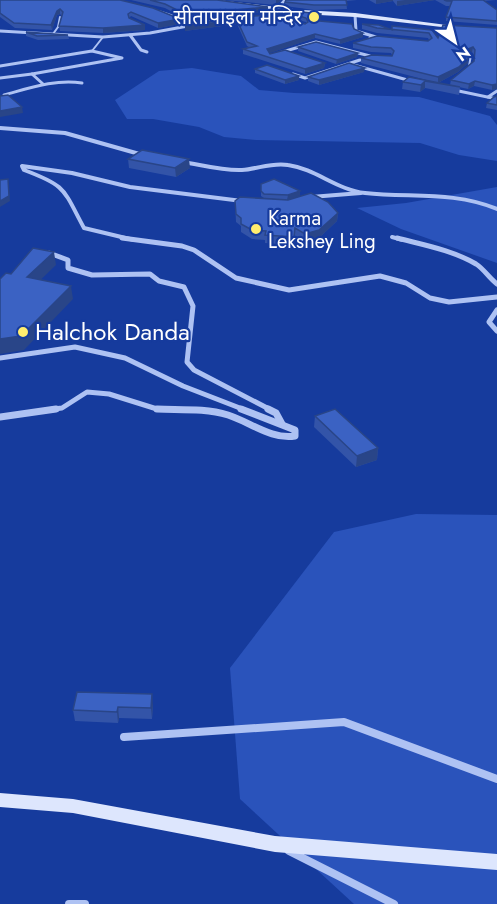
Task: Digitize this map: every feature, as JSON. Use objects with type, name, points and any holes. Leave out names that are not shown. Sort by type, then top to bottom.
[{"type":"main road","points":[[204,0],[302,12],[355,15],[467,27]]},
{"type":"main road","points":[[0,800],[73,806],[275,844],[497,862]]},
{"type":"street","points":[[278,8],[285,0]]},
{"type":"street","points":[[150,9],[181,19],[190,25]]},
{"type":"street","points":[[257,17],[302,12]]},
{"type":"street","points":[[355,15],[356,31],[384,38]]},
{"type":"street","points":[[268,16],[304,25]]},
{"type":"street","points":[[0,31],[103,37],[224,20]]},
{"type":"street","points":[[147,28],[158,31]]},
{"type":"street","points":[[130,35],[141,50],[147,52]]},
{"type":"street","points":[[365,40],[376,37]]},
{"type":"street","points":[[270,55],[316,42],[378,56]]},
{"type":"street","points":[[341,47],[348,45]]},
{"type":"street","points":[[0,66],[92,51],[122,58],[0,78]]},
{"type":"street","points":[[285,51],[295,54]]},
{"type":"street","points":[[286,72],[304,78],[371,56]]},
{"type":"street","points":[[326,64],[336,68]]},
{"type":"street","points":[[350,64],[414,81]]},
{"type":"street","points":[[32,74],[43,84]]},
{"type":"street","points":[[4,95],[43,84],[67,81],[82,83]]},
{"type":"street","points":[[451,89],[497,99]]},
{"type":"street","points":[[488,97],[497,91]]},
{"type":"street","points":[[0,128],[64,133],[145,155]]},
{"type":"street","points":[[178,162],[236,170],[289,164],[312,171],[340,188],[361,193],[457,195],[484,202],[497,209]]},
{"type":"street","points":[[244,201],[130,187],[72,173],[22,166],[24,171],[54,181],[64,190],[84,228],[120,238],[182,246],[194,250],[236,278],[289,290],[380,276],[406,283],[419,294],[449,302],[497,297]]},
{"type":"street","points":[[302,200],[326,195],[348,196],[361,193]]},
{"type":"street","points":[[392,237],[442,250],[479,266],[488,279],[497,284]]},
{"type":"street","points":[[45,252],[68,260],[68,268],[92,275],[150,274],[159,281],[184,287],[193,306],[187,362],[194,370],[276,413],[283,424]]},
{"type":"street","points":[[497,310],[489,322],[497,331]]},
{"type":"street","points":[[0,358],[75,347],[125,358],[183,386],[295,429],[295,436],[283,438],[227,416],[205,411],[157,409],[109,394],[87,392],[62,408],[0,417]]},
{"type":"street","points":[[124,737],[344,722],[497,779]]},
{"type":"street","points":[[275,844],[394,904]]},
{"type":"street","points":[[69,904],[85,904]]},
{"type":"lane","points":[[53,34],[58,27],[60,17]]},
{"type":"lane","points":[[92,51],[103,37]]},
{"type":"lane","points":[[464,72],[471,64],[471,55]]},
{"type":"shaded area","points":[[192,68],[241,76],[259,90],[419,97],[490,116],[497,125],[497,161],[459,155],[420,143],[256,140],[224,137],[199,127],[153,119],[127,119],[115,100],[159,71]]},
{"type":"shaded area","points":[[497,187],[497,263],[401,229],[357,208],[406,203]]},
{"type":"shaded area","points":[[416,514],[497,515],[497,904],[354,904],[240,799],[230,668],[334,532]]},
{"type":"building","points":[[0,0],[120,0],[153,8],[180,19],[158,23],[131,12],[128,14],[129,18],[145,25],[103,28],[59,26],[63,12],[60,9],[51,25],[14,23],[0,13]]},
{"type":"building","points":[[150,0],[217,0],[268,7],[191,17],[165,4]]},
{"type":"building","points":[[286,0],[346,0],[347,5],[314,5],[285,2]]},
{"type":"building","points":[[444,0],[483,0],[497,10],[497,21],[446,17],[452,1]]},
{"type":"building","points":[[290,13],[321,14],[320,21],[352,24],[354,29],[363,33],[340,40],[315,34],[267,49],[270,54],[285,50],[325,63],[305,69],[243,49],[257,46],[247,42],[237,20],[185,26],[235,17],[273,15],[305,24],[308,22],[306,18]]},
{"type":"building","points":[[362,24],[379,25],[390,29],[377,28]]},
{"type":"building","points":[[443,25],[497,28],[497,84],[475,81],[469,84],[451,80],[474,61],[473,47],[468,49],[468,58],[459,67],[438,77],[361,58],[372,55],[392,56],[394,51],[391,48],[353,43],[377,36],[428,41],[432,38],[429,33],[392,29],[392,26],[432,30],[438,38]]},
{"type":"building","points":[[26,32],[68,35],[37,36]]},
{"type":"building","points":[[316,42],[358,53],[337,60],[298,47]]},
{"type":"building","points":[[349,63],[365,68],[319,80],[308,77]]},
{"type":"building","points":[[267,65],[299,76],[285,80],[255,69]]},
{"type":"building","points":[[409,77],[460,87],[425,81],[421,85],[403,82]]},
{"type":"building","points":[[8,95],[22,107],[0,111],[0,96]]},
{"type":"building","points":[[497,96],[497,105],[487,103],[494,97]]},
{"type":"building","points":[[142,150],[189,159],[175,168],[128,159]]},
{"type":"building","points":[[8,179],[9,196],[0,201],[0,180]]},
{"type":"building","points":[[274,179],[300,191],[288,195],[264,194],[261,191],[261,184]]},
{"type":"building","points":[[311,193],[328,202],[338,213],[319,230],[305,234],[295,228],[294,237],[265,235],[266,231],[252,230],[241,224],[241,218],[236,214],[235,201],[240,197],[288,200]]},
{"type":"building","points":[[33,248],[54,252],[27,277],[71,286],[21,336],[0,339],[0,279],[6,273],[11,274]]},
{"type":"building","points":[[335,409],[378,448],[357,456],[315,416]]},
{"type":"building","points":[[77,692],[152,694],[151,708],[118,707],[117,712],[73,710]]},
{"type":"place","name":"सीतापाइला मन्दिर","points":[[314,17]]},
{"type":"place","name":"Karma Lekshey Ling","points":[[256,229]]},
{"type":"place","name":"Halchok Danda","points":[[23,332]]}]
